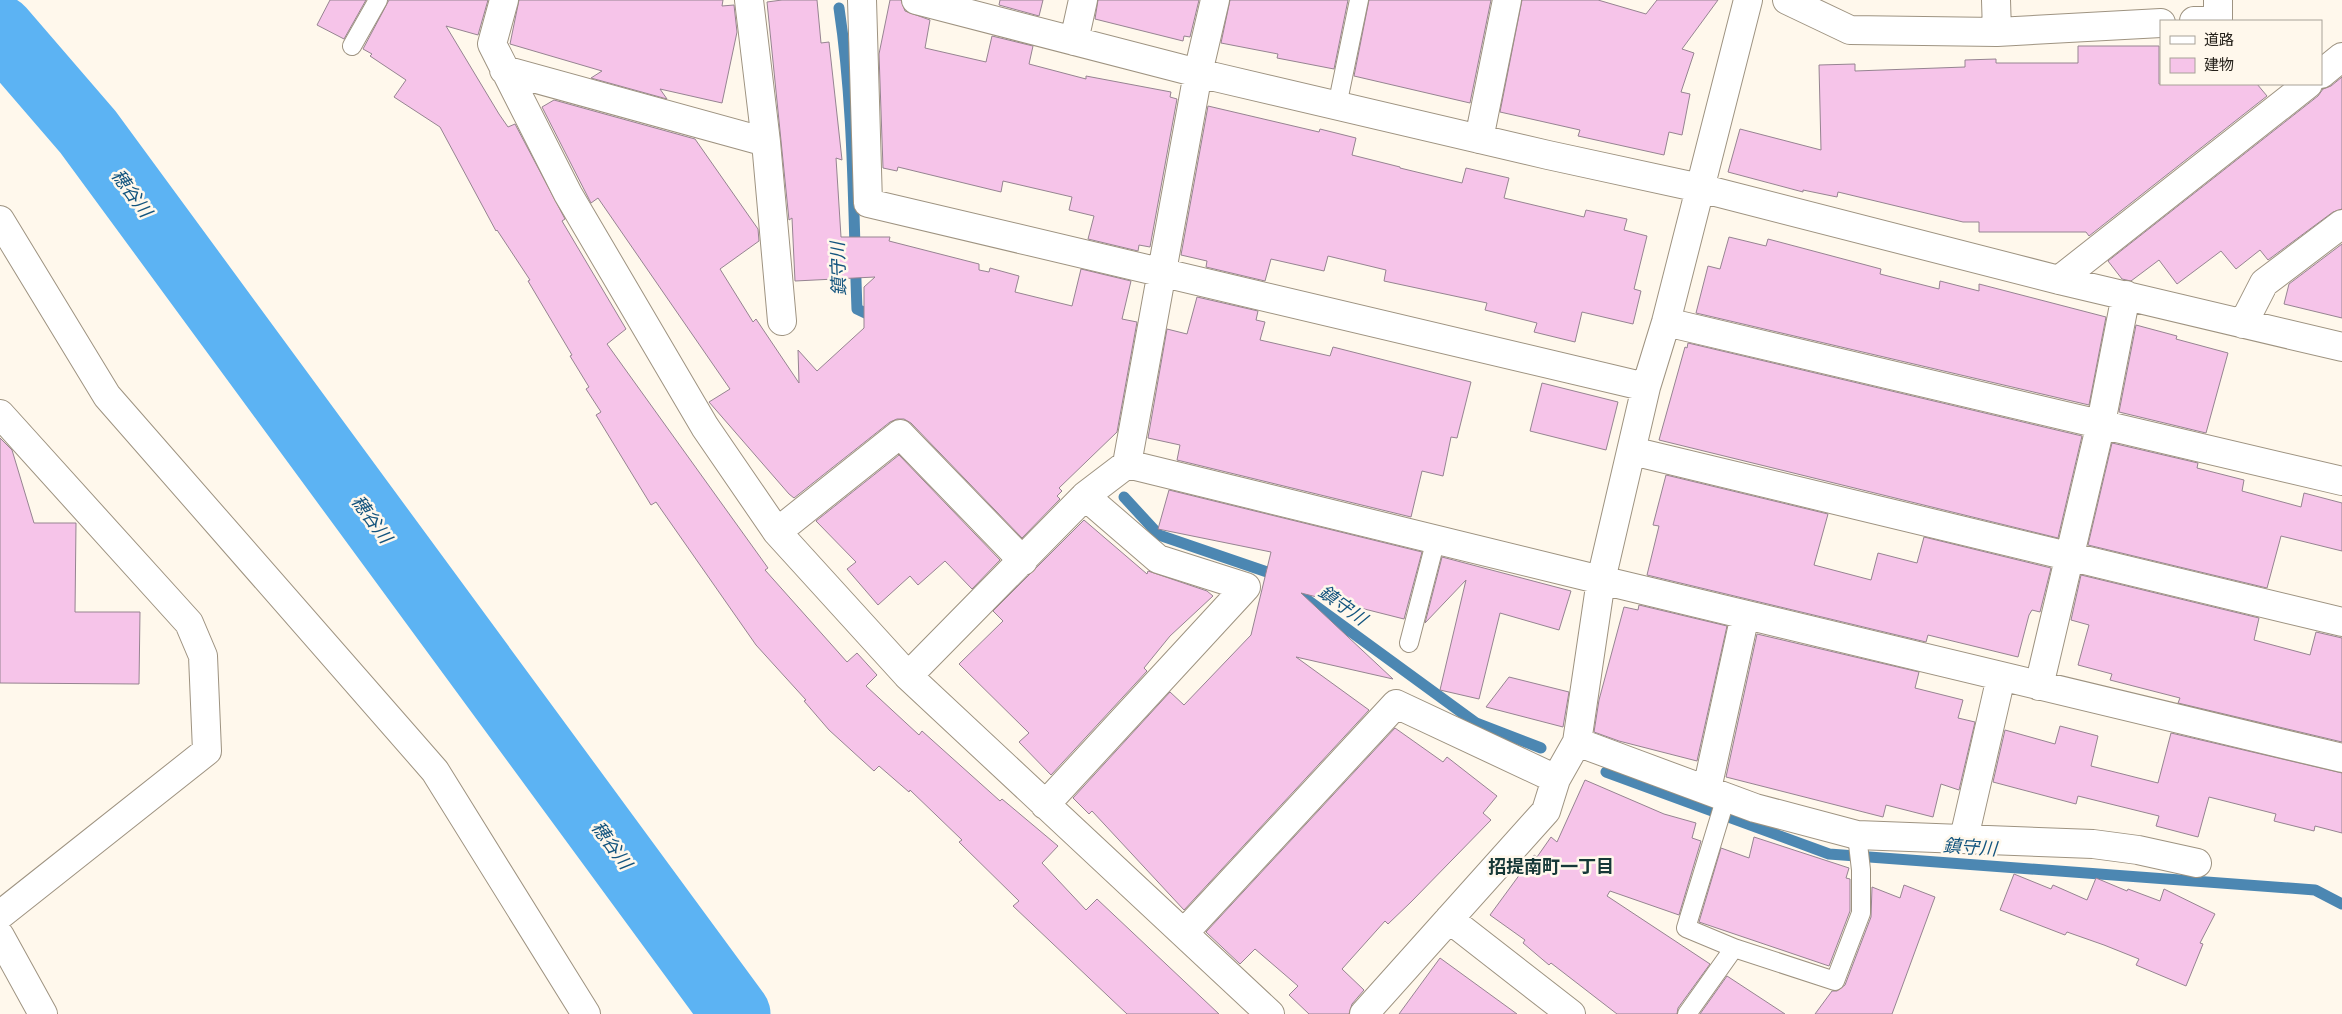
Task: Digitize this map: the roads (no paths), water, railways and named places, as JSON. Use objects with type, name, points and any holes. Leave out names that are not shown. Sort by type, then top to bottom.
[{"type":"street","points":[[504,0],[492,44],[504,70],[568,194],[704,427],[777,532],[908,676],[1270,1014]]},
{"type":"street","points":[[748,0],[766,142],[782,321]]},
{"type":"street","points":[[862,0],[868,203],[1646,387]]},
{"type":"street","points":[[916,0],[1198,73],[1479,139],[1700,188],[2059,280],[2342,347]]},
{"type":"street","points":[[1074,41],[1083,0]]},
{"type":"street","points":[[908,676],[1085,496],[1126,464],[1198,73],[1215,0]]},
{"type":"street","points":[[1479,139],[1508,0]]},
{"type":"street","points":[[1364,1014],[1546,811],[1556,779],[1577,742],[1601,580],[1646,387],[1666,322],[1748,0]]},
{"type":"street","points":[[1787,0],[1850,30],[1997,32],[2160,23]]},
{"type":"street","points":[[1996,0],[1997,32]]},
{"type":"street","points":[[2218,0],[2218,20]]},
{"type":"street","points":[[2322,73],[2342,57]]},
{"type":"street","points":[[504,70],[766,142]]},
{"type":"street","points":[[2059,280],[2307,85]]},
{"type":"street","points":[[0,220],[107,396],[435,771],[586,1014]]},
{"type":"street","points":[[2243,324],[2264,283],[2342,224]]},
{"type":"street","points":[[2039,686],[2101,423],[2126,295]]},
{"type":"street","points":[[1666,322],[2342,481]]},
{"type":"street","points":[[0,414],[190,623],[204,656],[207,751],[0,915]]},
{"type":"street","points":[[777,532],[900,434],[1023,561]]},
{"type":"street","points":[[1632,451],[2069,558],[2342,622]]},
{"type":"street","points":[[1126,464],[2342,758]]},
{"type":"street","points":[[1046,805],[1246,587],[1158,559],[1085,496]]},
{"type":"street","points":[[1718,804],[1745,615]]},
{"type":"street","points":[[1964,838],[2001,677]]},
{"type":"street","points":[[1184,933],[1396,704],[1556,779]]},
{"type":"street","points":[[1577,742],[1718,804],[1755,808],[1858,841],[1964,838],[2093,844],[2138,850],[2197,863]]},
{"type":"street","points":[[1449,919],[1571,1014]]},
{"type":"street","points":[[0,936],[43,1014]]},
{"type":"lane","points":[[352,46],[378,0]]},
{"type":"lane","points":[[1337,106],[1359,0]]},
{"type":"lane","points":[[1409,643],[1436,539]]},
{"type":"lane","points":[[1718,804],[1686,928],[1734,948],[1835,981],[1861,913],[1861,870],[1858,841]]},
{"type":"lane","points":[[1687,1014],[1734,948]]},
{"type":"waterway","name":"鎮守川","points":[[839,8],[848,83],[857,309],[878,319]]},
{"type":"waterway","name":"穂谷川","points":[[0,30],[88,132],[736,1014]]},
{"type":"waterway","name":"鎮守川","points":[[1124,497],[1159,535],[1270,573],[1279,579]]},
{"type":"waterway","name":"鎮守川","points":[[1302,596],[1476,723],[1541,748]]},
{"type":"waterway","name":"鎮守川","points":[[1606,772],[1829,854],[2315,890],[2342,904]]},
{"type":"district","name":"招提南町一丁目","points":[[1551,866]]}]
